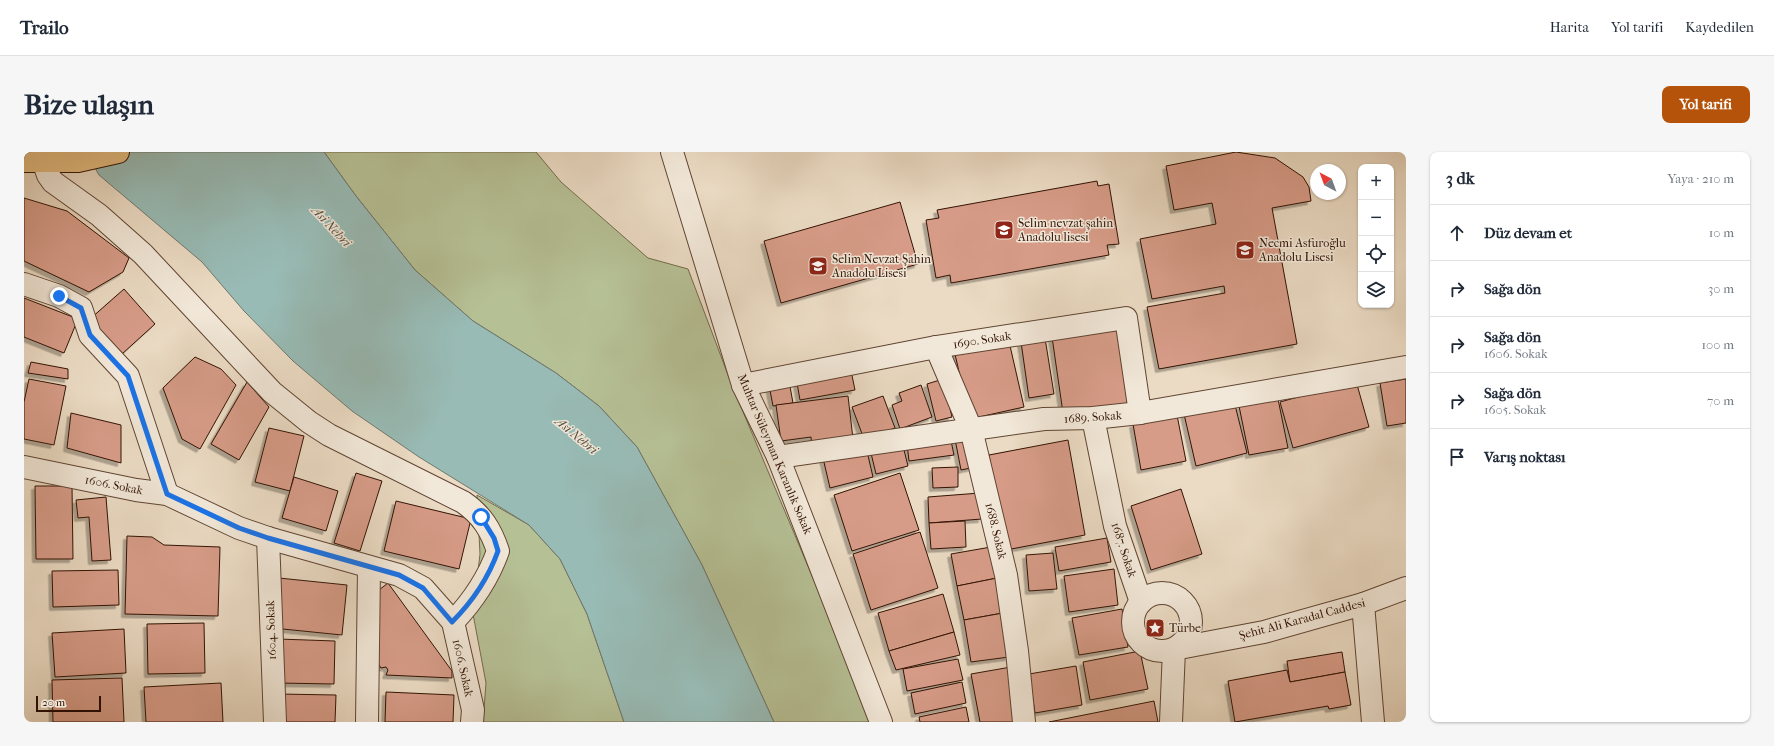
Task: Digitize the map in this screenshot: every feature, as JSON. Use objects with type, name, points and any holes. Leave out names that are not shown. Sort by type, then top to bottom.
[{"type":"main road","points":[[33,161],[78,161],[118,152]]},
{"type":"street","name":"Muhtar Süleyman Karanlık Sokak","points":[[660,152],[687,205]]},
{"type":"street","name":"Muhtar Süleyman Karanlık Sokak","points":[[672,152],[687,205],[744,385],[778,457],[881,722]]},
{"type":"street","name":"Muhtar Süleyman Karanlık Sokak","points":[[682,152],[687,205]]},
{"type":"street","points":[[33,161],[48,175],[53,182],[99,215],[143,254],[272,392],[290,407],[329,435],[463,502],[481,517],[494,538],[498,551],[481,588],[468,606],[452,622]]},
{"type":"street","points":[[24,284],[59,296],[81,308],[90,335],[128,376],[167,494]]},
{"type":"street","name":"1690. Sokak","points":[[744,385],[936,347],[1126,318],[1140,413]]},
{"type":"street","name":"1688. Sokak","points":[[936,347],[971,429],[1006,575],[1017,651],[1024,722]]},
{"type":"street","name":"1689. Sokak","points":[[778,457],[1044,419],[1093,418],[1140,413],[1406,367]]},
{"type":"street","name":"1687. Sokak","points":[[1093,418],[1115,526],[1141,602]]},
{"type":"street","name":"1606. Sokak","points":[[24,467],[136,490],[167,494],[239,528],[369,568],[399,575],[423,588],[452,622],[473,710],[472,722]]},
{"type":"street","name":"1604. Sokak","points":[[268,538],[275,722]]},
{"type":"street","points":[[367,722],[369,568]]},
{"type":"street","name":"Şehit Ali Karadal Caddesi","points":[[1174,649],[1264,632],[1363,604],[1406,588]]},
{"type":"street","points":[[1169,594],[1186,605],[1190,615],[1191,625],[1188,634],[1182,643],[1174,649],[1156,651],[1148,648],[1138,639],[1133,626],[1133,618],[1136,609],[1141,602],[1149,596],[1169,594]]},
{"type":"street","points":[[1363,604],[1373,722]]},
{"type":"street","points":[[1171,722],[1174,649]]},
{"type":"green space","points":[[324,152],[536,152],[561,182],[648,258],[688,269],[733,388],[855,678],[870,722],[774,722],[702,565],[637,447],[599,406],[556,373],[473,321],[415,270],[356,196]]},
{"type":"green space","points":[[477,495],[529,525],[560,559],[587,614],[624,722],[483,722],[486,683],[473,614],[480,554]]},
{"type":"water","name":"Asi Nehri","points":[[86,152],[324,152],[356,196],[415,270],[473,321],[556,373],[599,406],[637,447],[702,565],[774,722],[624,722],[587,614],[560,559],[529,525],[419,457],[352,411],[293,361],[244,311],[202,262],[99,175]]},
{"type":"building","points":[[1236,152],[1275,158],[1303,177],[1309,187],[1311,201],[1272,208],[1297,344],[1159,369],[1147,307],[1225,293],[1224,286],[1152,299],[1140,239],[1216,224],[1212,203],[1174,210],[1166,166]]},
{"type":"building","points":[[1097,181],[1098,186],[1109,184],[1119,244],[1107,245],[1109,255],[951,283],[950,275],[936,278],[926,220],[939,218],[937,210]]},
{"type":"building","points":[[24,198],[67,211],[129,258],[123,272],[89,292],[24,261]]},
{"type":"building","name":"Selim Nevzat Şahin Anadolu Lisesi","points":[[900,202],[918,264],[781,303],[764,241]]},
{"type":"building","points":[[124,289],[155,324],[122,354],[90,319]]},
{"type":"building","points":[[24,298],[78,319],[64,353],[24,337]]},
{"type":"building","points":[[1118,328],[1128,403],[1063,413],[1052,337]]},
{"type":"building","points":[[1008,337],[1024,407],[970,419],[954,350]]},
{"type":"building","points":[[1045,338],[1054,394],[1029,398],[1021,342]]},
{"type":"building","points":[[195,357],[221,369],[236,385],[200,449],[182,439],[163,388]]},
{"type":"building","points":[[31,362],[68,369],[68,379],[28,373]]},
{"type":"building","points":[[850,366],[855,390],[800,400],[796,377]]},
{"type":"building","points":[[29,379],[66,386],[54,445],[24,439],[24,402]]},
{"type":"building","points":[[943,379],[952,417],[936,421],[927,384]]},
{"type":"building","points":[[1406,379],[1406,423],[1387,426],[1380,383]]},
{"type":"building","points":[[789,381],[793,403],[773,406],[769,385]]},
{"type":"building","points":[[1356,381],[1369,427],[1293,448],[1280,402]]},
{"type":"building","points":[[247,382],[269,407],[239,460],[211,444]]},
{"type":"building","points":[[921,385],[932,417],[900,429],[892,405],[902,401],[899,393]]},
{"type":"building","points":[[848,396],[853,439],[812,449],[811,437],[781,441],[776,405]]},
{"type":"building","points":[[883,396],[895,428],[864,439],[852,407]]},
{"type":"building","points":[[1278,399],[1288,448],[1249,455],[1239,406]]},
{"type":"building","points":[[1234,401],[1247,453],[1196,466],[1184,414]]},
{"type":"building","points":[[71,413],[121,425],[121,463],[67,448]]},
{"type":"building","points":[[1177,415],[1186,461],[1141,470],[1133,424]]},
{"type":"building","points":[[269,428],[304,436],[290,491],[255,482]]},
{"type":"building","points":[[950,436],[954,455],[909,461],[907,444]]},
{"type":"building","points":[[968,436],[975,467],[961,470],[955,439]]},
{"type":"building","points":[[1068,440],[1085,535],[1006,550],[989,455]]},
{"type":"building","points":[[902,442],[908,466],[876,474],[870,449]]},
{"type":"building","points":[[866,447],[873,477],[830,488],[823,458]]},
{"type":"building","points":[[958,467],[958,487],[933,488],[932,468]]},
{"type":"building","points":[[356,473],[382,481],[360,551],[334,543]]},
{"type":"building","points":[[900,473],[919,530],[852,551],[834,495]]},
{"type":"building","points":[[294,477],[338,491],[326,531],[282,518]]},
{"type":"building","points":[[35,486],[72,486],[73,559],[36,559]]},
{"type":"building","points":[[1181,489],[1202,554],[1151,570],[1131,506]]},
{"type":"building","points":[[980,493],[982,519],[929,523],[928,497]]},
{"type":"building","points":[[106,497],[111,560],[92,561],[89,517],[78,518],[76,500]]},
{"type":"building","points":[[396,501],[471,519],[459,569],[384,551]]},
{"type":"building","points":[[965,521],[966,547],[931,549],[929,523]]},
{"type":"building","points":[[920,532],[938,588],[871,610],[853,554]]},
{"type":"building","points":[[127,536],[152,537],[164,545],[220,547],[218,616],[125,614]]},
{"type":"building","points":[[1107,538],[1111,562],[1059,571],[1055,547]]},
{"type":"building","points":[[991,547],[997,578],[957,586],[951,554]]},
{"type":"building","points":[[1053,553],[1057,589],[1029,591],[1026,555]]},
{"type":"building","points":[[1114,569],[1118,605],[1069,612],[1064,576]]},
{"type":"building","points":[[118,570],[119,605],[53,607],[52,571]]},
{"type":"building","points":[[279,578],[347,585],[342,635],[273,628]]},
{"type":"building","points":[[997,578],[1003,613],[964,620],[957,586]]},
{"type":"building","points":[[388,583],[452,671],[452,678],[386,675],[388,670],[386,667],[381,668],[377,662],[379,590]]},
{"type":"building","points":[[943,594],[954,632],[889,651],[878,613]]},
{"type":"building","points":[[1122,609],[1128,647],[1079,655],[1072,618]]},
{"type":"building","points":[[1003,613],[1009,657],[971,662],[964,620]]},
{"type":"building","points":[[204,623],[205,673],[148,674],[147,624]]},
{"type":"building","points":[[124,629],[126,673],[55,677],[52,633]]},
{"type":"building","points":[[954,632],[960,655],[896,670],[889,651]]},
{"type":"building","points":[[278,639],[335,641],[334,684],[277,683]]},
{"type":"building","points":[[1140,651],[1148,689],[1090,700],[1083,662]]},
{"type":"building","points":[[1342,652],[1345,672],[1290,682],[1287,661]]},
{"type":"building","points":[[958,659],[963,680],[907,691],[903,669]]},
{"type":"building","points":[[1076,666],[1082,705],[1035,713],[1029,674]]},
{"type":"building","points":[[1011,667],[1021,722],[980,722],[971,674]]},
{"type":"building","points":[[1287,670],[1290,682],[1345,672],[1351,705],[1329,709],[1328,706],[1235,722],[1228,681]]},
{"type":"building","points":[[122,678],[124,722],[53,722],[52,680]]},
{"type":"building","points":[[962,682],[966,703],[915,714],[911,693]]},
{"type":"building","points":[[221,683],[223,722],[146,722],[144,687]]},
{"type":"building","points":[[386,692],[454,695],[453,722],[385,722]]},
{"type":"building","points":[[278,694],[336,695],[335,722],[277,722]]},
{"type":"building","points":[[1154,701],[1158,722],[1049,722]]},
{"type":"building","points":[[966,707],[969,722],[920,722],[919,717]]},
{"type":"place","name":"Selim nevzat şahin Anadolu lisesi","points":[[1004,230]]},
{"type":"place","name":"Necmi Asfuroğlu Anadolu Lisesi","points":[[1245,250]]},
{"type":"place","name":"Selim Nevzat Şahin Anadolu Lisesi","points":[[818,266]]},
{"type":"place","name":"Türbe","points":[[1155,628]]},
{"type":"route","points":[[59,296],[81,308],[90,335],[128,376],[167,494],[239,528],[268,538],[345,559],[369,568],[399,575],[423,588],[452,622],[468,606],[481,588],[498,551],[488,526],[481,517]]}]
